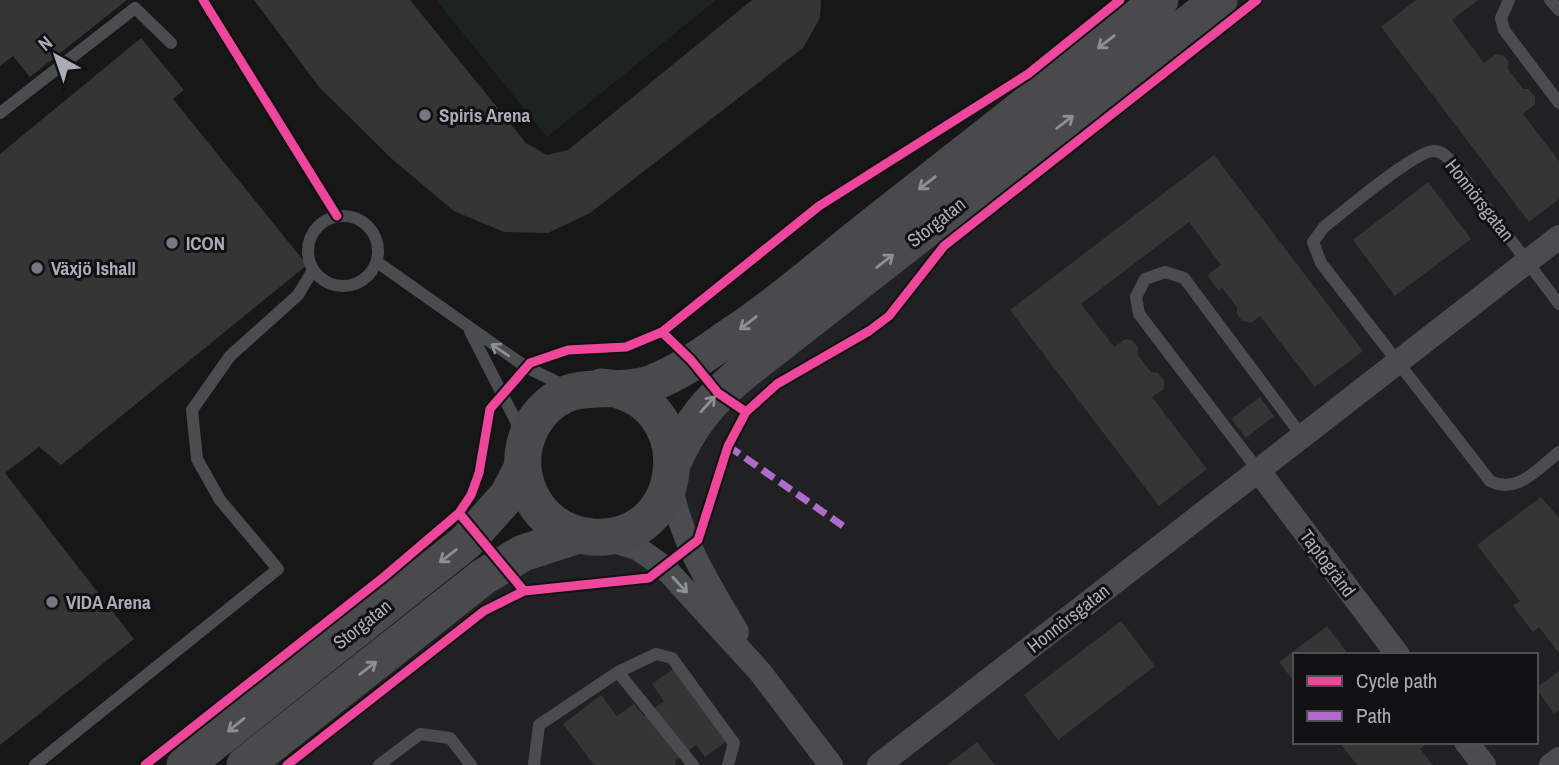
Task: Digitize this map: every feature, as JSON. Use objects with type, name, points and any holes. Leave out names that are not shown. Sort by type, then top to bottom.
[{"type":"main road","name":"Storgatan","points":[[186,765],[466,542],[502,503],[524,454],[534,422],[546,407],[590,388],[650,384],[733,335],[1160,0]]},
{"type":"main road","name":"Storgatan","points":[[245,765],[483,577],[523,553],[590,537],[621,534],[645,522],[659,506],[692,423],[709,401],[1219,0]]},
{"type":"main road","points":[[590,388],[629,394],[652,411],[667,432],[672,473]]},
{"type":"main road","points":[[524,454],[527,490],[539,510],[553,523],[590,537]]},
{"type":"street","name":"Honnörsgatan","points":[[879,765],[1559,237]]},
{"type":"street","name":"Taptogränd","points":[[1258,470],[1396,653]]},
{"type":"street","points":[[672,473],[678,522],[689,548],[760,673]]},
{"type":"street","points":[[590,537],[636,548],[664,567],[760,673],[831,765]]},
{"type":"street","points":[[1468,744],[1484,765]]},
{"type":"street","points":[[1551,765],[1559,759]]},
{"type":"lane","points":[[1509,0],[1501,18],[1504,30],[1559,103]]},
{"type":"lane","points":[[1550,0],[1559,10]]},
{"type":"lane","points":[[0,113],[135,8],[171,43]]},
{"type":"lane","name":"Honnörsgatan","points":[[1559,304],[1452,162],[1443,154],[1434,151],[1415,158],[1324,227],[1313,242],[1315,252],[1397,363],[1490,481],[1501,486],[1522,482],[1559,452]]},
{"type":"lane","points":[[337,216],[360,220],[370,228],[378,250],[377,262],[363,281],[342,287],[330,285],[313,270],[307,248],[311,234],[326,220],[337,216]]},
{"type":"lane","points":[[377,262],[526,367],[555,383],[590,388]]},
{"type":"lane","points":[[35,765],[278,569],[220,500],[197,459],[192,410],[230,356],[298,295],[313,270]]},
{"type":"lane","points":[[1258,470],[1139,314],[1136,298],[1145,279],[1165,272],[1184,278],[1302,436]]},
{"type":"lane","points":[[468,327],[524,454]]},
{"type":"lane","points":[[534,765],[539,725],[618,672],[656,654],[672,658],[734,743],[728,765]]},
{"type":"lane","points":[[618,672],[693,765]]},
{"type":"lane","points":[[379,765],[420,734],[450,738],[471,765]]},
{"type":"shaded area","points":[[436,0],[716,0],[547,137]]},
{"type":"shaded area","points":[[1219,0],[1559,0],[1559,765],[244,765],[523,553],[637,548],[757,669],[678,522],[681,443]]},
{"type":"building","points":[[0,0],[127,0],[30,77],[13,56],[0,66]]},
{"type":"building","name":"Spiris Arena","points":[[254,0],[410,0],[526,143],[547,155],[568,150],[752,0],[821,0],[820,18],[803,48],[590,213],[548,233],[504,232],[454,211],[392,159],[319,87]]},
{"type":"building","points":[[1416,0],[1478,0],[1452,20],[1484,63],[1496,54],[1503,55],[1509,62],[1508,69],[1523,89],[1529,89],[1535,97],[1535,104],[1523,114],[1559,161],[1559,199],[1529,222],[1381,27]]},
{"type":"building","name":"ICON","points":[[141,38],[184,90],[173,99],[307,265],[61,465],[39,447],[5,473],[134,639],[0,745],[0,154]]},
{"type":"building","points":[[1214,155],[1363,351],[1315,387],[1260,316],[1251,323],[1242,321],[1237,314],[1237,307],[1222,288],[1219,291],[1207,275],[1221,265],[1189,222],[1081,304],[1114,347],[1125,339],[1132,340],[1138,347],[1137,354],[1151,372],[1158,373],[1164,381],[1164,389],[1152,397],[1207,469],[1159,506],[1010,310]]},
{"type":"building","points":[[1428,182],[1471,239],[1395,296],[1353,240]]},
{"type":"building","points":[[1260,397],[1274,416],[1246,438],[1231,419]]},
{"type":"building","points":[[1541,497],[1559,518],[1559,653],[1539,627],[1533,632],[1513,606],[1520,601],[1477,545]]},
{"type":"building","points":[[1121,621],[1155,666],[1058,740],[1024,695]]},
{"type":"building","points":[[1327,626],[1347,653],[1293,653],[1293,680],[1279,662]]},
{"type":"building","points":[[679,665],[732,737],[705,757],[696,745],[676,760],[675,765],[594,765],[563,724],[601,695],[617,716],[634,704],[644,716],[664,701],[652,684]]},
{"type":"building","points":[[1559,671],[1559,710],[1554,714],[1538,691],[1538,687]]},
{"type":"building","points":[[977,742],[995,765],[947,765]]},
{"type":"building","points":[[1341,744],[1426,744],[1420,749],[1433,765],[1357,765]]},
{"type":"marked path","points":[[728,446],[843,526]]},
{"type":"cycle path","points":[[203,0],[337,216]]},
{"type":"cycle path","points":[[145,765],[385,576],[459,513],[471,495],[479,473],[490,409],[530,363],[568,350],[626,347],[662,332],[819,206],[1028,74],[1120,0]]},
{"type":"cycle path","points":[[287,765],[484,611],[524,591],[649,578],[698,540],[728,446],[746,412],[777,384],[869,331],[889,316],[944,246],[1257,0]]},
{"type":"cycle path","points":[[662,332],[691,360],[718,393],[746,412]]},
{"type":"cycle path","points":[[459,513],[524,591]]},
{"type":"place","name":"Spiris Arena","points":[[425,115]]},
{"type":"place","name":"ICON","points":[[172,243]]},
{"type":"place","name":"Växjö Ishall","points":[[37,268]]},
{"type":"place","name":"VIDA Arena","points":[[52,602]]}]
